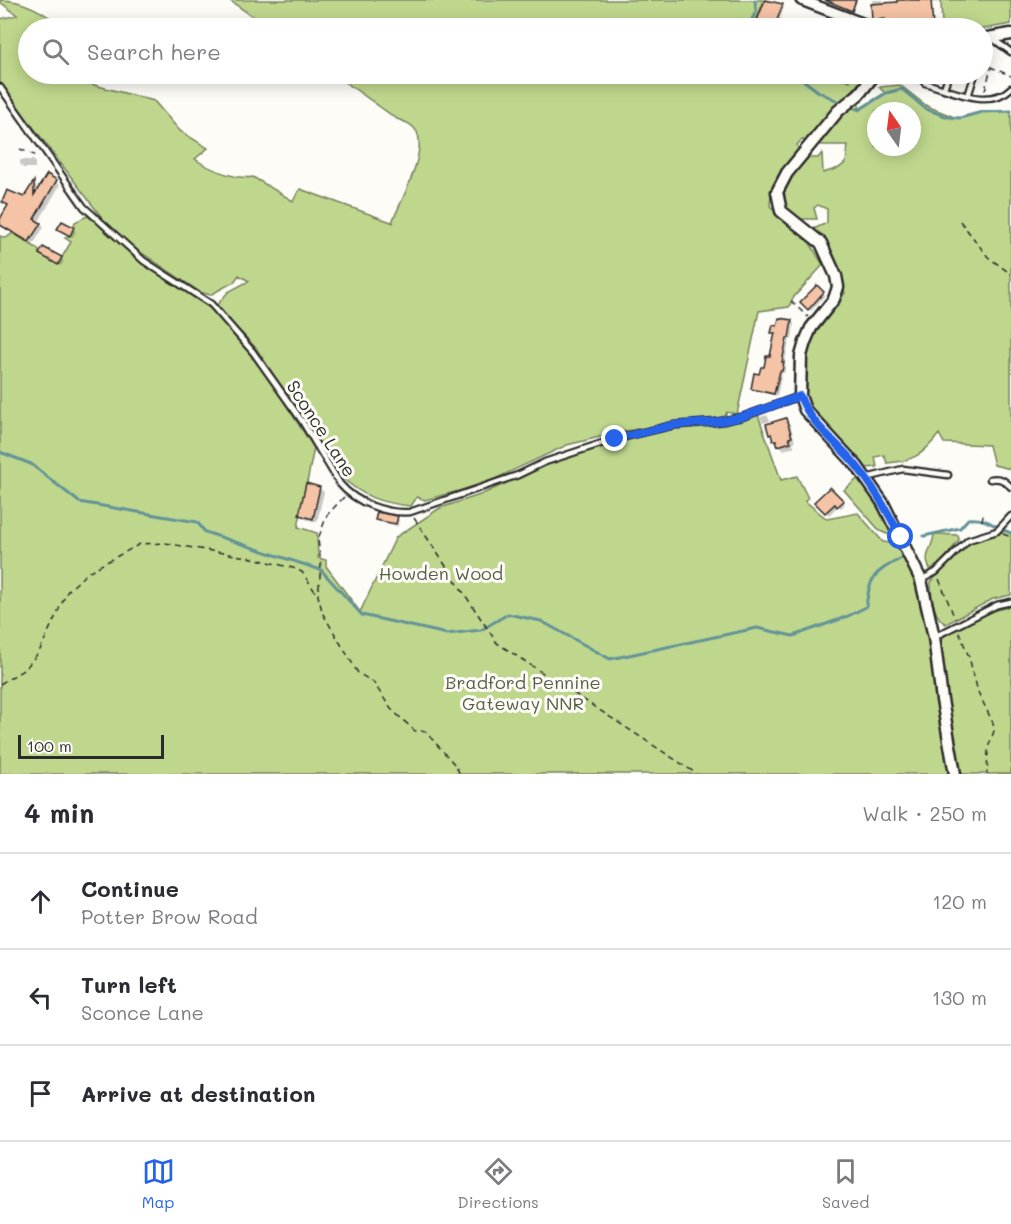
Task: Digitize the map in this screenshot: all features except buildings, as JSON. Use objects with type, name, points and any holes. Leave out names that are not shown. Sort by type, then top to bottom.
[{"type":"street","points":[[801,0],[849,18]]},
{"type":"street","points":[[993,37],[1011,34]]},
{"type":"street","points":[[867,84],[859,94],[838,111],[787,173],[777,192],[781,211],[821,243],[837,276],[838,287],[834,299],[814,324],[801,356],[800,396],[805,410],[857,466],[883,503],[921,580],[934,637],[955,774]]},
{"type":"lane","points":[[993,42],[1011,52]]},
{"type":"lane","points":[[929,84],[968,96],[983,98],[1005,95],[1011,88]]},
{"type":"lane","points":[[944,88],[945,84]]},
{"type":"lane","points":[[968,96],[972,84]]},
{"type":"lane","name":"Sconce Lane","points":[[0,87],[84,207],[144,261],[211,304],[253,352],[302,421],[340,484],[348,494],[368,504],[399,513],[410,512],[518,475],[545,462],[615,439],[674,425],[716,422],[742,417],[800,396]]},
{"type":"lane","points":[[866,478],[903,469],[948,475]]},
{"type":"lane","points":[[990,479],[997,477],[1003,479],[1011,487]]},
{"type":"lane","points":[[921,580],[936,572],[968,540],[997,531],[1011,516]]},
{"type":"lane","points":[[934,637],[998,605],[1011,602]]},
{"type":"path","points":[[993,69],[1011,76]]},
{"type":"path","points":[[983,98],[987,84]]},
{"type":"path","points":[[960,221],[988,257],[1011,274]]},
{"type":"path","points":[[791,301],[814,324]]},
{"type":"path","points":[[348,494],[327,514],[318,539],[321,565],[318,596],[322,614],[358,673],[373,682],[391,709],[415,731],[425,731],[455,765],[460,774]]},
{"type":"path","points":[[410,512],[497,643],[697,774]]},
{"type":"path","points":[[982,521],[983,515]]},
{"type":"path","points":[[0,684],[25,669],[39,652],[67,592],[88,572],[140,544],[165,543],[252,558],[293,568],[302,572],[318,596]]},
{"type":"path","points":[[936,572],[969,657],[978,692],[993,723],[994,731],[988,748],[987,774]]},
{"type":"green space","points":[[0,0],[18,2],[51,18],[18,18],[18,84],[90,84],[154,101],[180,131],[208,148],[195,159],[208,166],[231,175],[253,177],[293,201],[300,189],[394,223],[392,222],[416,164],[419,152],[417,132],[411,125],[397,119],[348,84],[858,84],[806,143],[802,139],[797,145],[799,152],[782,171],[772,189],[770,206],[810,243],[823,265],[793,298],[789,307],[759,311],[737,414],[727,412],[724,418],[685,421],[620,432],[567,445],[484,484],[425,500],[417,497],[411,506],[372,498],[339,475],[256,348],[220,311],[217,305],[228,292],[249,281],[239,275],[234,282],[210,295],[200,292],[130,245],[103,219],[0,83],[0,19],[17,15]]},
{"type":"green space","points":[[229,0],[764,0],[757,18],[255,18]]},
{"type":"green space","points":[[941,0],[1011,0],[1011,24],[993,27],[993,18],[942,18]]},
{"type":"green space","points":[[900,85],[927,106],[960,118],[982,112],[1011,111],[1011,469],[994,465],[989,445],[944,443],[939,434],[917,456],[904,461],[887,463],[884,455],[875,457],[877,467],[866,468],[806,402],[804,369],[811,343],[845,293],[824,242],[811,230],[827,223],[827,209],[818,205],[814,208],[817,219],[798,219],[786,208],[784,189],[796,167],[809,158],[818,158],[822,153],[823,173],[839,168],[846,162],[848,145],[819,145],[843,110],[859,97],[859,109],[867,104],[867,156],[921,156],[921,102],[870,102],[885,93],[879,87]]},
{"type":"green space","points":[[87,216],[96,221],[149,268],[211,309],[250,352],[252,358],[259,363],[314,448],[298,527],[317,533],[318,558],[326,560],[326,566],[360,612],[396,537],[440,508],[480,495],[551,463],[593,449],[667,430],[725,425],[758,415],[781,480],[797,476],[808,498],[805,501],[827,519],[858,513],[883,542],[898,544],[901,554],[904,554],[917,584],[926,623],[941,731],[950,774],[0,774],[0,236],[6,238],[13,233],[38,249],[39,254],[58,264],[71,242],[65,238],[70,235],[75,222]]},
{"type":"green space","points":[[860,477],[892,536],[880,531],[844,490]]},
{"type":"green space","points":[[1006,531],[1011,533],[1011,595],[993,599],[946,624],[936,611],[932,599],[931,582],[963,547],[976,540]]},
{"type":"green space","points":[[934,534],[958,535],[959,540],[942,561],[930,569],[927,556]]},
{"type":"green space","points":[[1011,606],[1011,774],[958,774],[940,644],[946,632],[989,609],[990,612]]},
{"type":"waterway","points":[[753,18],[756,12],[755,0]]},
{"type":"waterway","points":[[808,84],[844,104]]},
{"type":"waterway","points":[[850,106],[859,110],[886,93],[902,89],[926,109],[948,117],[960,118],[982,112],[1011,111]]},
{"type":"waterway","points":[[0,452],[31,464],[79,502],[197,522],[205,532],[321,570],[362,615],[447,634],[481,630],[508,614],[541,621],[610,659],[757,628],[793,636],[846,617],[866,607],[869,588],[875,576],[902,558]]},
{"type":"waterway","points":[[924,536],[960,528],[968,519],[986,521],[1011,533]]},
{"type":"route","points":[[615,439],[674,425],[716,422],[742,417],[800,396],[805,410],[857,466],[883,503],[901,537]]},
{"type":"park label","name":"Howden Wood","points":[[441,574]]},
{"type":"park label","name":"Bradford Pennine Gateway NNR","points":[[523,693]]}]
